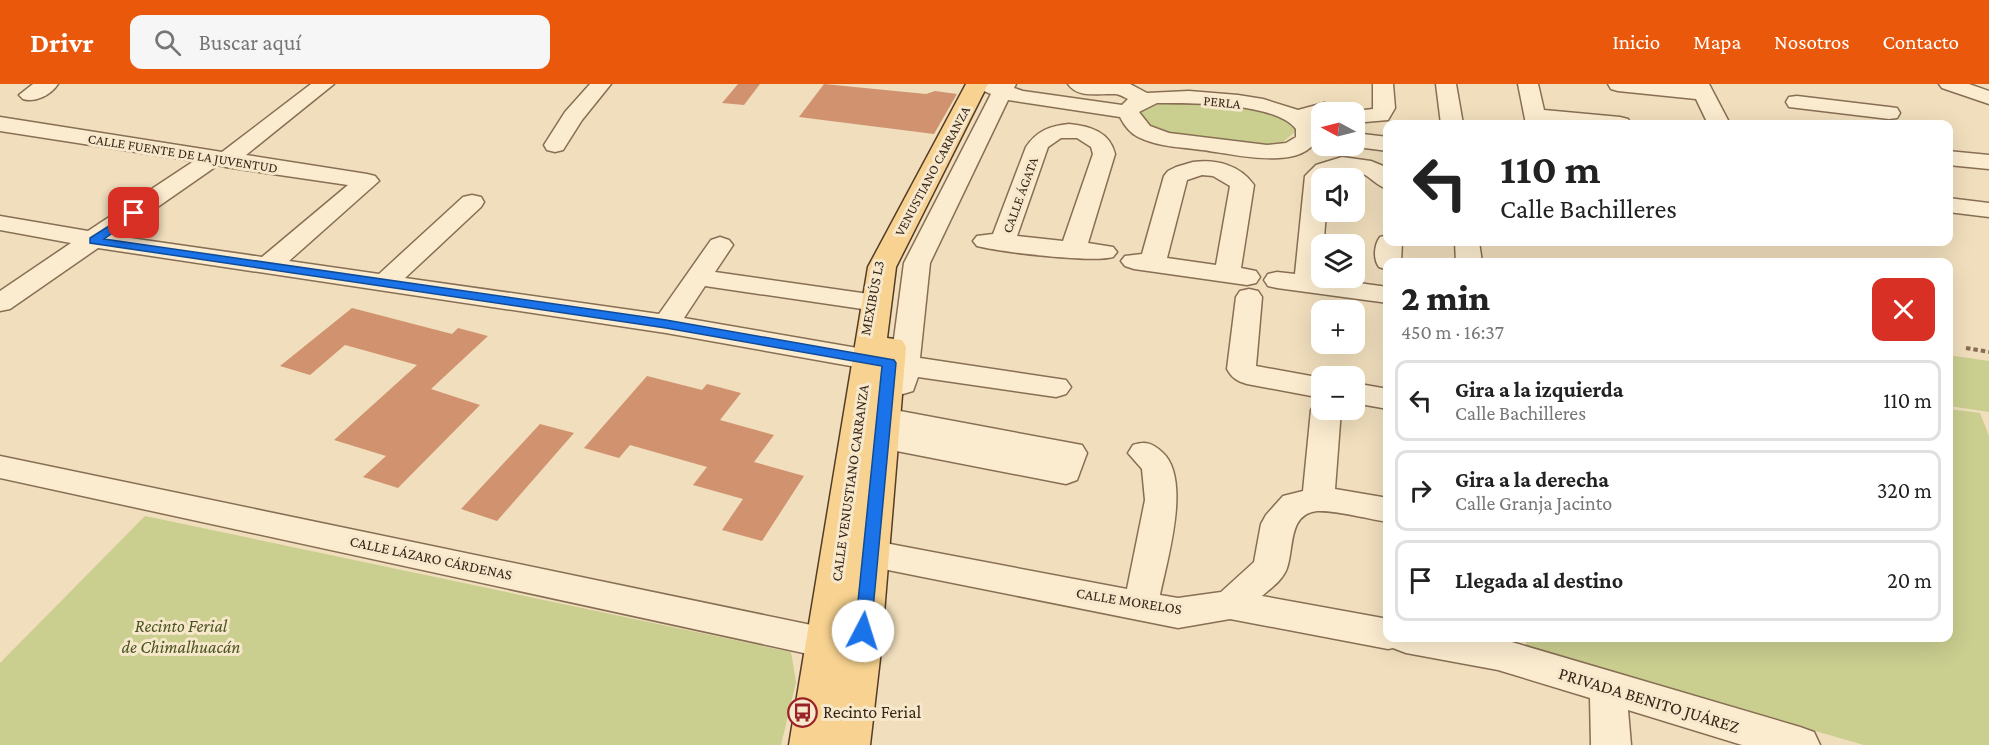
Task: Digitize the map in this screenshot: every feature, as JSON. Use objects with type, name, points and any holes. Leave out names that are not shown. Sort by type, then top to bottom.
[{"type":"main road","name":"VENUSTIANO CARRANZA","points":[[896,251],[992,91]]},
{"type":"main road","name":"CALLE VENUSTIANO CARRANZA","points":[[811,745],[836,645],[866,552],[891,429],[873,302],[896,251]]},
{"type":"main road","name":"CALLE VENUSTIANO CARRANZA","points":[[866,552],[881,361],[902,267],[896,251]]},
{"type":"main road","name":"CALLE VENUSTIANO CARRANZA","points":[[836,645],[848,745]]},
{"type":"street","points":[[30,94],[48,84]]},
{"type":"street","points":[[0,303],[219,160],[324,84]]},
{"type":"street","points":[[555,145],[573,117],[601,84]]},
{"type":"street","points":[[1078,84],[1095,89],[1121,86],[1146,100]]},
{"type":"street","points":[[1365,116],[1380,115],[1384,108],[1383,84]]},
{"type":"street","points":[[1446,84],[1451,120]]},
{"type":"street","points":[[1528,84],[1536,120]]},
{"type":"street","points":[[1949,84],[1989,99],[1985,105],[1989,119]]},
{"type":"street","points":[[1628,120],[1617,85],[1701,89],[1717,120]]},
{"type":"street","points":[[800,745],[836,645],[881,361],[917,263],[992,91],[1133,120],[1163,138],[1269,152],[1305,134]]},
{"type":"street","name":"MEXIBÚS L3","points":[[873,302],[876,262],[992,91]]},
{"type":"street","name":"PERLA","points":[[1133,120],[1133,105],[1146,100],[1223,93],[1273,107],[1305,134],[1322,168]]},
{"type":"street","points":[[1808,120],[1793,95],[1888,112]]},
{"type":"street","points":[[1104,252],[1073,250],[1104,154],[1104,146],[1100,141],[1133,120]]},
{"type":"street","name":"CALLE FUENTE DE LA JUVENTUD","points":[[0,124],[219,160],[367,181],[267,266]]},
{"type":"street","name":"CALLE ÁGATA","points":[[1073,250],[994,242],[1037,147],[1044,138],[1066,132],[1094,136],[1100,141]]},
{"type":"street","points":[[1365,141],[1383,143]]},
{"type":"street","points":[[1209,169],[1214,145]]},
{"type":"street","points":[[1953,158],[1989,162]]},
{"type":"street","points":[[1325,168],[1341,163],[1358,165],[1373,169],[1383,175]]},
{"type":"street","points":[[1242,283],[1143,262],[1176,176],[1194,169],[1209,169],[1233,175],[1242,185],[1242,283],[1241,369],[1247,374],[1311,386]]},
{"type":"street","points":[[384,283],[472,202]]},
{"type":"street","points":[[1953,206],[1989,210]]},
{"type":"street","points":[[1307,284],[1313,222]]},
{"type":"street","points":[[0,223],[94,240],[666,324],[881,361],[1056,387]]},
{"type":"street","points":[[666,324],[720,245]]},
{"type":"street","points":[[698,277],[873,302]]},
{"type":"street","points":[[1277,280],[1383,294]]},
{"type":"street","points":[[1365,395],[1383,398]]},
{"type":"street","points":[[1318,499],[1325,420]]},
{"type":"street","points":[[891,429],[936,438]]},
{"type":"street","points":[[1141,605],[1161,500],[1157,465],[1144,453]]},
{"type":"street","name":"CALLE LÁZARO CÁRDENAS","points":[[8,477],[836,645]]},
{"type":"street","points":[[1230,606],[1270,568],[1278,524],[1295,505],[1318,499],[1383,509]]},
{"type":"street","points":[[862,745],[866,552]]},
{"type":"street","name":"CALLE MORELOS","points":[[866,552],[1178,613],[1230,606],[1383,633]]},
{"type":"street","name":"PRIVADA BENITO JUÁREZ","points":[[1429,642],[1498,654],[1798,745]]},
{"type":"street","points":[[1608,687],[1611,745]]},
{"type":"path","points":[[1966,348],[1989,352]]},
{"type":"green space","points":[[1171,99],[1272,111],[1286,117],[1296,131],[1283,142],[1266,144],[1146,128],[1136,110],[1142,105]]},
{"type":"green space","points":[[1953,356],[1989,361],[1989,412],[1953,407]]},
{"type":"green space","points":[[1953,410],[1980,413],[1989,436],[1989,745],[1864,745],[1526,648],[1526,642],[1953,642]]},
{"type":"green space","name":"Recinto Ferial de Chimalhuacán","points":[[145,516],[791,652],[796,682],[781,745],[0,745],[0,663]]},
{"type":"building","points":[[738,84],[760,84],[744,105],[722,103]]},
{"type":"building","points":[[824,84],[926,94],[935,91],[957,94],[934,134],[799,117]]},
{"type":"building","points":[[352,308],[452,334],[458,328],[488,336],[431,389],[480,405],[398,488],[363,477],[386,456],[334,440],[417,365],[345,345],[310,375],[280,366]]},
{"type":"building","points":[[647,376],[702,390],[707,384],[741,393],[720,420],[774,435],[754,462],[804,476],[762,541],[722,530],[743,499],[693,485],[707,467],[630,445],[619,458],[584,448]]},
{"type":"building","points":[[540,424],[574,433],[497,521],[461,509]]},
{"type":"place","name":"Recinto Ferial","points":[[802,712]]},
{"type":"route","points":[[134,213],[94,240],[666,324],[889,363],[863,631]]}]
